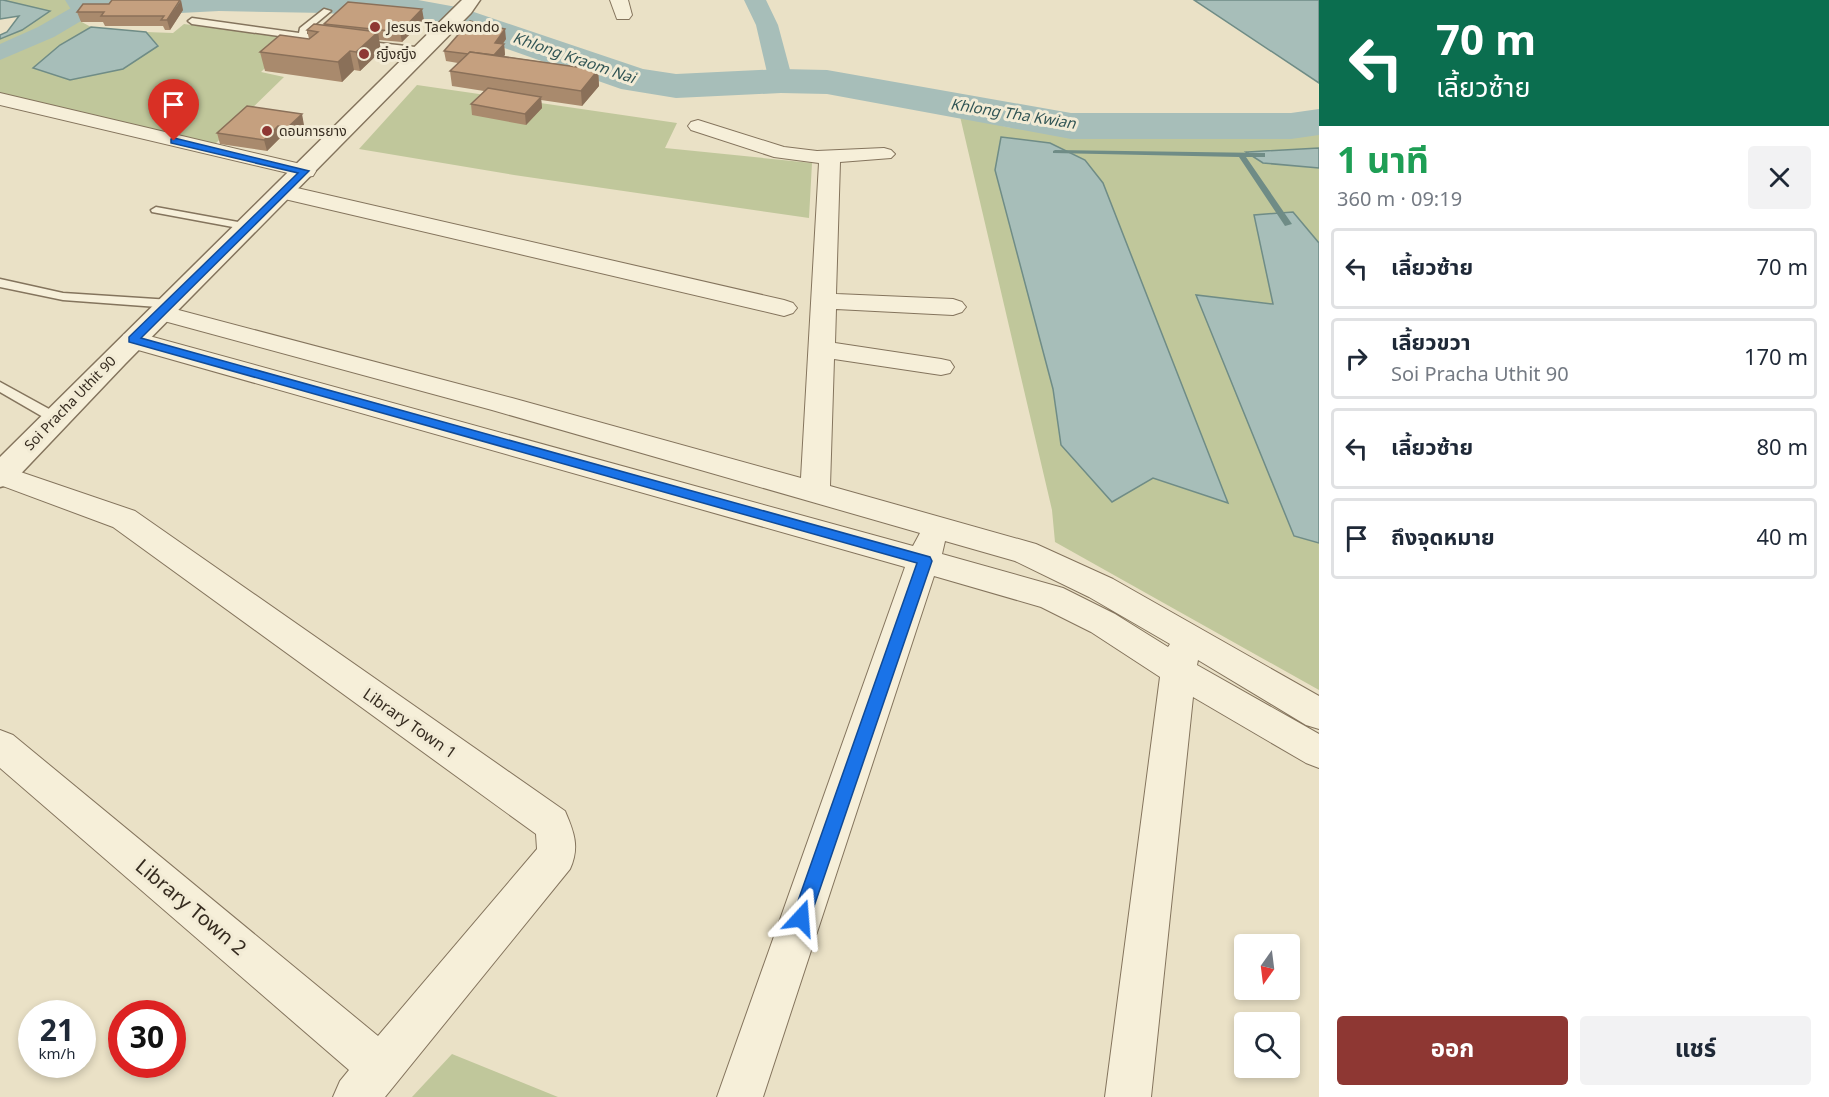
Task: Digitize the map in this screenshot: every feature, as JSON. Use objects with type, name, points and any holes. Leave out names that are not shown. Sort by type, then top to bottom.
[{"type":"street","name":"Soi Pracha Uthit 90","points":[[0,476],[55,418],[424,51],[468,4]]},
{"type":"street","points":[[0,99],[305,171]]},
{"type":"street","points":[[698,126],[781,153],[830,157],[885,154]]},
{"type":"street","points":[[815,493],[830,157]]},
{"type":"street","points":[[284,192],[784,308]]},
{"type":"street","points":[[822,301],[953,307]]},
{"type":"street","points":[[167,308],[815,493],[1051,597],[1103,623],[1319,714]]},
{"type":"street","points":[[133,340],[476,434],[929,544]]},
{"type":"street","points":[[820,349],[941,367]]},
{"type":"street","points":[[476,434],[502,404]]},
{"type":"street","name":"Library Town 1","points":[[0,476],[90,505],[124,519],[551,823],[557,839],[556,856],[369,1083]]},
{"type":"street","points":[[740,1097],[929,544]]},
{"type":"street","points":[[1182,655],[1319,752]]},
{"type":"street","points":[[1128,1097],[1182,655]]},
{"type":"street","name":"Library Town 2","points":[[0,746],[369,1083]]},
{"type":"lane","points":[[303,36],[303,30],[327,11]]},
{"type":"lane","points":[[192,21],[335,41]]},
{"type":"lane","points":[[346,42],[424,51]]},
{"type":"lane","points":[[156,210],[249,227]]},
{"type":"lane","points":[[0,283],[34,293],[167,308]]},
{"type":"lane","points":[[0,386],[55,418]]},
{"type":"green space","points":[[3,0],[69,0],[93,9],[78,20],[91,27],[60,45],[158,45],[146,32],[173,33],[184,24],[295,39],[261,72],[284,77],[213,146],[0,93],[0,39],[22,30],[49,11]]},
{"type":"green space","points":[[417,85],[677,123],[665,148],[812,163],[809,218],[514,175],[359,149]]},
{"type":"green space","points":[[959,112],[1006,127],[1090,136],[1290,138],[1319,134],[1319,148],[1247,152],[1263,163],[1319,168],[1319,243],[1293,212],[1254,216],[1274,304],[1197,295],[1294,536],[1319,543],[1319,690],[1055,542],[1052,510]],"holes":[[[1001,137],[1050,143],[1085,160],[1227,502],[1061,445],[1053,389]]]},
{"type":"green space","points":[[452,1054],[558,1097],[412,1097]]},
{"type":"water","points":[[0,0],[50,11],[22,30],[0,39],[0,35],[7,32],[19,16],[0,19]]},
{"type":"water","points":[[1194,0],[1319,0],[1319,83]]},
{"type":"water","points":[[91,27],[146,32],[158,46],[123,69],[70,80],[33,68],[60,45]]},
{"type":"water","points":[[1001,137],[1050,143],[1085,160],[1103,183],[1228,503],[1153,478],[1112,502],[1061,445],[1053,389],[995,170]]},
{"type":"water","points":[[1319,148],[1319,168],[1263,163],[1246,152]]},
{"type":"water","points":[[1293,212],[1319,243],[1319,543],[1294,536],[1196,295],[1273,304],[1254,215]]},
{"type":"building","points":[[112,0],[180,0],[167,20],[161,20],[164,16],[101,16],[104,12],[77,12],[83,4],[109,4]]},
{"type":"building","points":[[348,2],[422,9],[400,32],[324,24]]},
{"type":"building","points":[[470,21],[505,29],[495,43],[504,44],[494,55],[444,51]]},
{"type":"building","points":[[314,24],[378,32],[356,52],[350,51],[338,62],[260,52],[280,35],[309,39],[318,32],[307,30]]},
{"type":"building","points":[[470,52],[598,70],[581,91],[450,71]]},
{"type":"building","points":[[488,88],[541,97],[525,114],[471,104]]},
{"type":"building","points":[[163,96],[181,98],[170,107],[152,105]]},
{"type":"building","points":[[247,106],[302,114],[288,127],[278,126],[264,140],[217,133]]},
{"type":"waterway","name":"Khlong Kraom Nai","points":[[83,0],[95,3],[142,4],[219,0],[326,2],[397,8],[449,16],[636,80],[676,86],[781,81],[827,82],[1071,126],[1291,126],[1319,122]]},
{"type":"waterway","points":[[755,0],[767,25],[781,81]]},
{"type":"waterway","points":[[0,53],[46,32],[95,3]]},
{"type":"waterway","points":[[1055,152],[1241,155]]},
{"type":"waterway","points":[[1241,155],[1262,155]]},
{"type":"waterway","points":[[1241,155],[1288,224]]},
{"type":"place","name":"Jesus Taekwondo","points":[[375,27]]},
{"type":"place","name":"ญิ๋งญิ๋ง","points":[[364,54]]},
{"type":"place","name":"ดอนการยาง","points":[[267,131]]},
{"type":"route","points":[[174,141],[305,171],[133,340],[925,561],[801,918]]},
{"type":"water label","name":"Khlong Tha Kwian","points":[[1013,114]]}]
